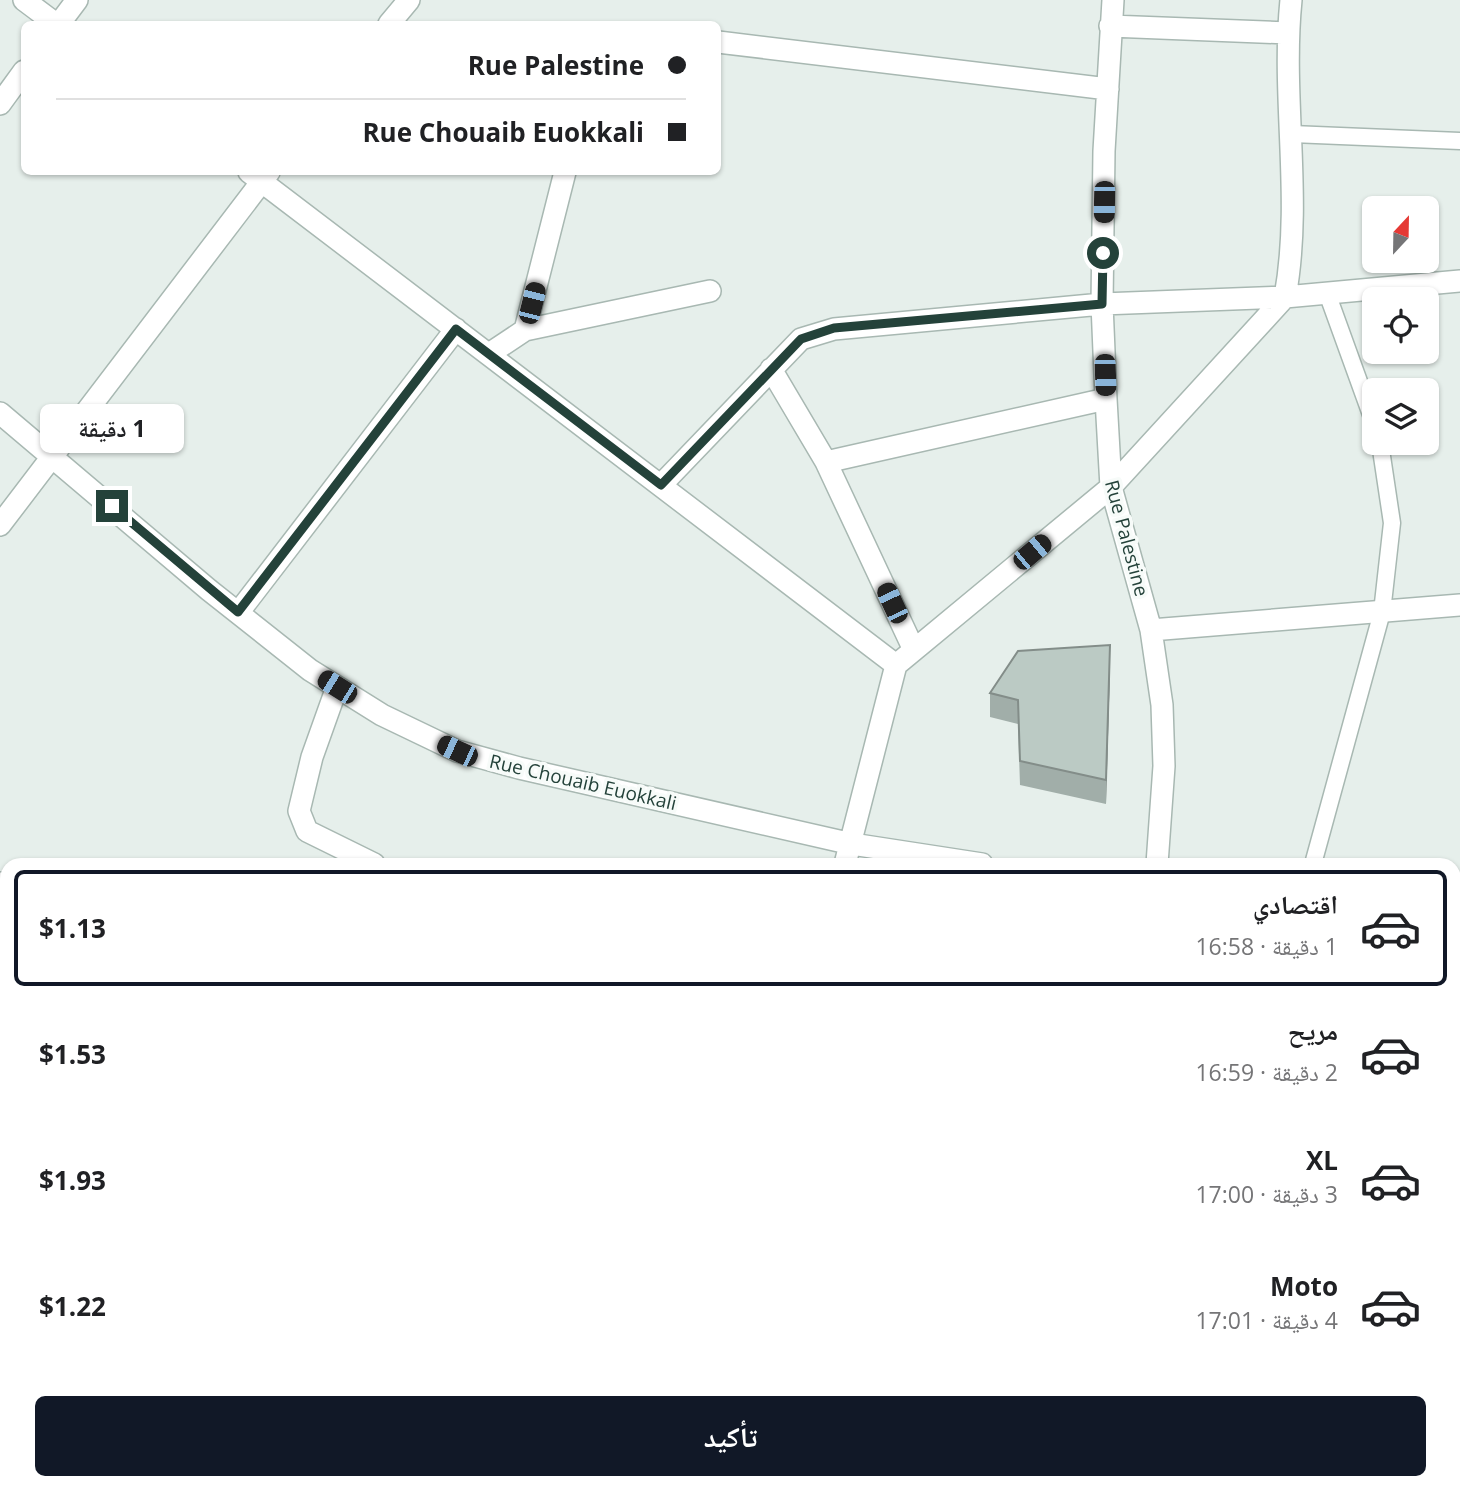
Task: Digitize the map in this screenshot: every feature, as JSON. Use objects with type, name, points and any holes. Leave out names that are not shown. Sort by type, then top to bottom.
[{"type":"street","points":[[24,0],[53,21]]},
{"type":"street","points":[[60,21],[78,0]]},
{"type":"street","points":[[392,21],[409,0]]},
{"type":"street","name":"Rue Palestine","points":[[1113,0],[1102,304],[1106,399],[1111,487],[1151,630],[1162,705],[1164,766],[1157,858]]},
{"type":"street","points":[[849,854],[896,665],[1111,487],[1285,297],[1293,255],[1288,33],[1291,0]]},
{"type":"street","points":[[1110,26],[1288,33]]},
{"type":"street","points":[[721,42],[1108,89]]},
{"type":"street","points":[[0,104],[21,75]]},
{"type":"street","points":[[0,525],[54,456],[260,175],[489,355],[896,665]]},
{"type":"street","points":[[525,330],[564,175]]},
{"type":"street","points":[[661,485],[801,339],[834,328],[1102,304],[1285,297],[1460,281]]},
{"type":"street","points":[[489,355],[525,330],[710,290]]},
{"type":"street","points":[[238,612],[456,329]]},
{"type":"street","points":[[771,369],[825,461],[914,650]]},
{"type":"street","points":[[825,461],[1106,399]]},
{"type":"street","name":"Rue Chouaib Euokkali","points":[[0,413],[310,670],[382,715],[457,751],[849,854],[902,858]]},
{"type":"street","points":[[1151,630],[1460,606]]},
{"type":"street","points":[[337,687],[312,757],[299,811],[307,831],[362,858]]},
{"type":"lane","points":[[1292,134],[1460,141]]},
{"type":"lane","points":[[1327,293],[1362,390]]},
{"type":"lane","points":[[1315,858],[1382,612],[1392,523],[1382,455]]},
{"type":"building","points":[[1110,645],[1106,780],[1020,761],[1018,700],[990,693],[1018,651]]},
{"type":"route","points":[[112,506],[238,612],[456,329],[661,485],[801,339],[834,328],[1102,304],[1103,253]]}]
